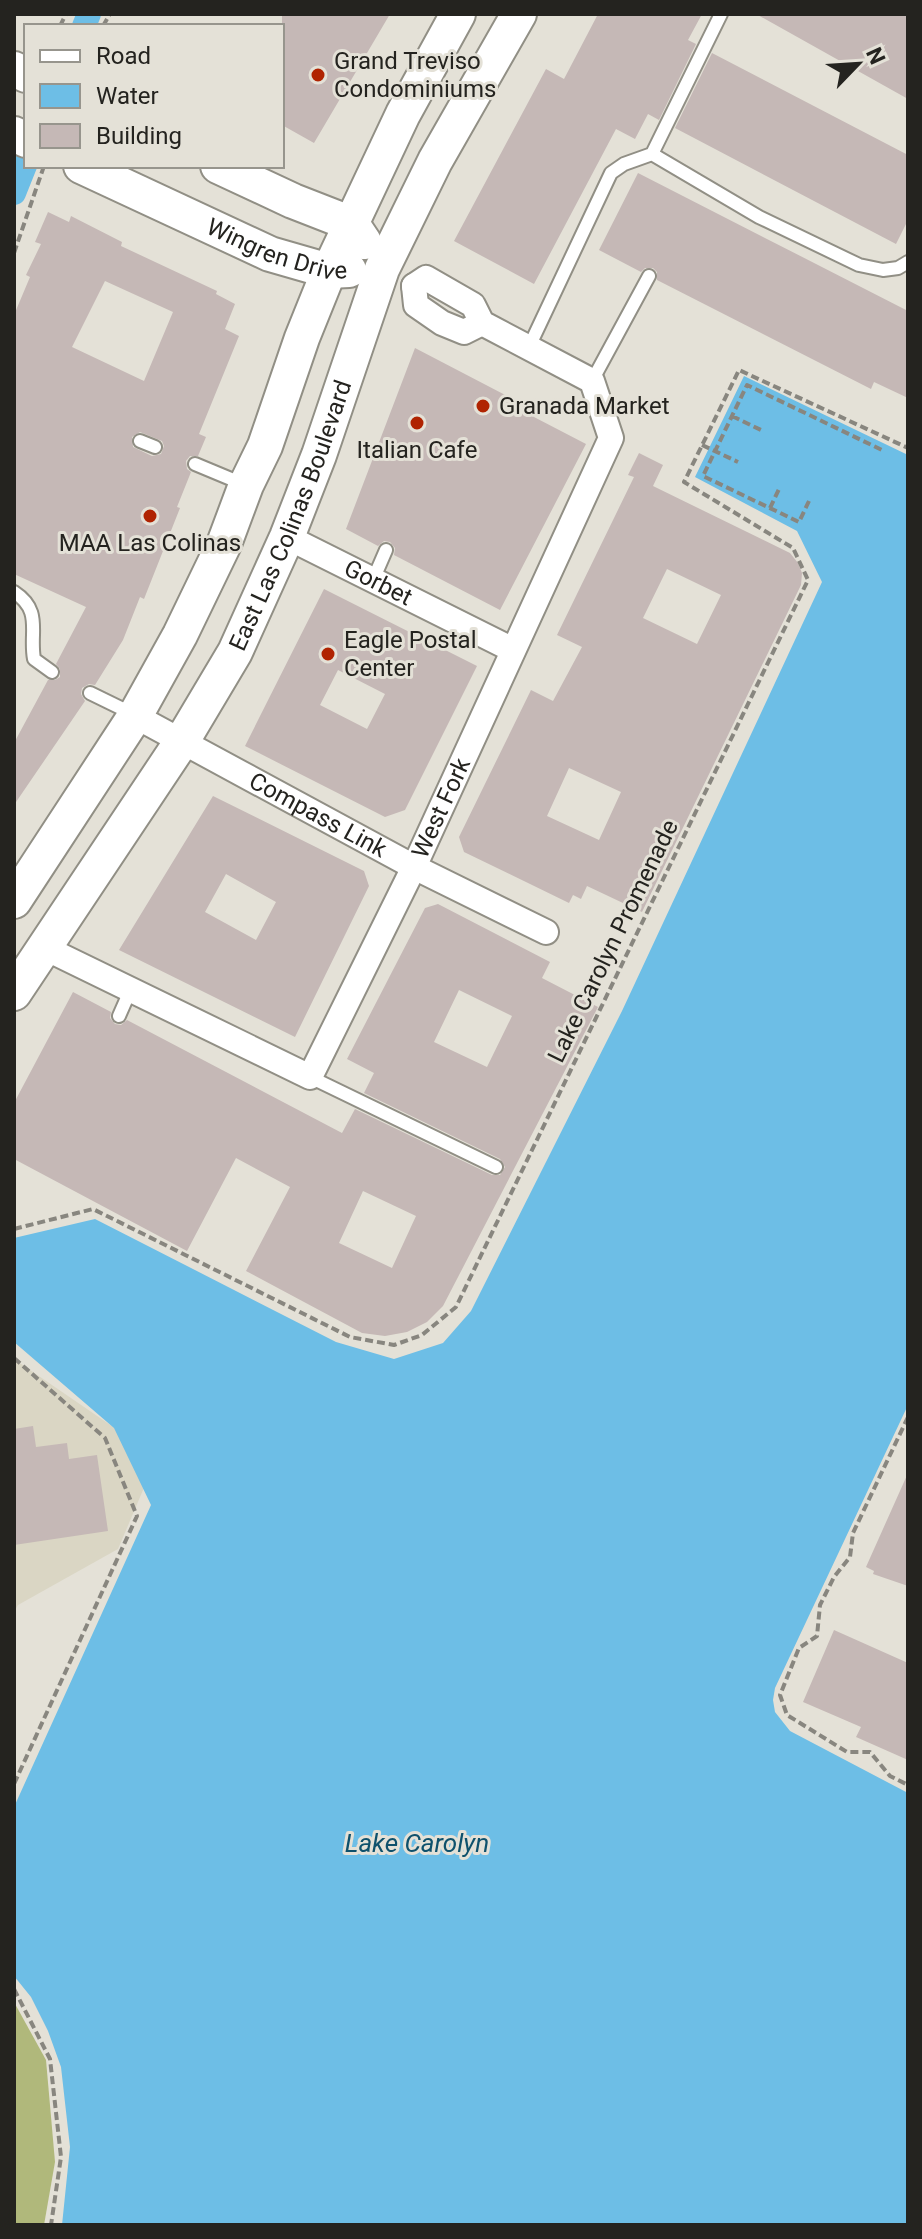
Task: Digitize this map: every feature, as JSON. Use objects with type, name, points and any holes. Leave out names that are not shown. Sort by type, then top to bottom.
[{"type":"main road","name":"East Las Colinas Boulevard","points":[[14,901],[135,716],[180,635],[224,544],[246,485],[265,446],[329,271],[403,114],[458,14]]},
{"type":"main road","name":"East Las Colinas Boulevard","points":[[14,993],[182,741],[235,652],[287,537],[319,455],[382,269],[435,161],[519,14]]},
{"type":"main road","name":"Wingren Drive","points":[[85,168],[270,254],[329,271],[382,269]]},
{"type":"main road","name":"Wingren Drive","points":[[222,168],[352,224],[382,269]]},
{"type":"street","points":[[382,269],[414,286],[416,305],[442,323],[464,332],[482,323],[592,381]]},
{"type":"street","name":"West Fork","points":[[310,1077],[414,867],[611,438],[592,381]]},
{"type":"street","name":"Gorbet","points":[[287,537],[513,650]]},
{"type":"street","name":"Compass Link","points":[[135,716],[414,867],[546,932]]},
{"type":"street","points":[[45,948],[310,1077]]},
{"type":"lane","points":[[529,347],[611,173],[624,164],[652,154],[721,14]]},
{"type":"lane","points":[[652,154],[759,217],[859,265],[883,270],[898,268],[908,262]]},
{"type":"lane","points":[[592,381],[649,276]]},
{"type":"lane","points":[[140,441],[155,447]]},
{"type":"lane","points":[[195,464],[246,485]]},
{"type":"lane","points":[[373,580],[386,550]]},
{"type":"lane","points":[[14,592],[27,602],[33,616],[34,659],[52,672]]},
{"type":"lane","points":[[90,693],[135,716]]},
{"type":"lane","points":[[119,1016],[130,991]]},
{"type":"lane","points":[[310,1077],[496,1167]]},
{"type":"path","points":[[14,253],[43,168]]},
{"type":"path","name":"Lake Carolyn Promenade","points":[[14,1229],[93,1209],[350,1337],[394,1345],[422,1335],[456,1307],[808,580],[793,548],[684,482],[739,370],[908,448]]},
{"type":"path","points":[[809,501],[799,522],[703,476],[747,385],[884,451]]},
{"type":"path","points":[[732,416],[761,430]]},
{"type":"path","points":[[702,445],[738,462]]},
{"type":"path","points":[[770,508],[780,487]]},
{"type":"path","points":[[14,1358],[105,1438],[137,1516],[14,1784]]},
{"type":"path","points":[[908,1417],[853,1533],[850,1557],[834,1577],[820,1605],[817,1636],[799,1648],[780,1695],[787,1715],[847,1752],[870,1752],[890,1776],[908,1785]]},
{"type":"path","points":[[14,1989],[50,2059],[61,2157],[51,2225]]},
{"type":"shaded area","points":[[14,1359],[157,1457],[118,1549],[18,1605],[14,1612]]},
{"type":"green space","points":[[14,2002],[46,2060],[55,2162],[44,2225],[14,2225]]},
{"type":"water","name":"Lake Carolyn","points":[[744,376],[908,455],[908,1405],[775,1688],[773,1700],[775,1712],[790,1731],[908,1793],[908,2225],[62,2225],[70,2147],[61,2067],[31,1997],[14,1976],[14,1807],[151,1505],[114,1428],[14,1342],[14,1238],[95,1219],[336,1342],[394,1359],[443,1343],[471,1311],[622,1011],[822,582],[797,531],[695,477]]},
{"type":"building","name":"Grand Treviso Condominiums","points":[[282,14],[390,14],[314,143],[284,126]]},
{"type":"building","points":[[598,14],[702,14],[688,40],[696,44],[659,120],[648,114],[635,139],[616,129],[534,284],[454,241],[546,69],[564,79]]},
{"type":"building","points":[[756,14],[908,14],[908,99]]},
{"type":"building","points":[[712,53],[908,155],[908,220],[896,244],[675,128]]},
{"type":"building","points":[[638,173],[908,311],[908,398],[874,382],[871,389],[657,280],[657,272],[653,268],[645,268],[641,272],[599,250]]},
{"type":"building","name":"MAA Las Colinas","points":[[48,212],[69,222],[71,216],[122,242],[121,246],[217,291],[216,294],[235,304],[225,329],[239,336],[199,434],[206,437],[198,456],[190,456],[186,461],[187,469],[191,472],[144,599],[140,597],[123,640],[95,685],[82,688],[85,701],[14,805],[14,743],[48,680],[60,677],[56,664],[86,607],[14,574],[14,315],[30,277],[26,275],[41,244],[35,242]],"holes":[[[105,281],[173,312],[144,381],[72,347]],[[140,432],[162,441],[161,454],[152,456],[133,447],[132,437]]]},
{"type":"building","points":[[415,348],[536,411],[534,417],[586,444],[500,610],[394,555],[395,548],[390,542],[384,541],[378,546],[346,529]]},
{"type":"building","points":[[639,453],[663,465],[653,486],[790,553],[802,573],[801,585],[642,912],[587,886],[581,899],[573,895],[569,903],[464,852],[459,837],[531,690],[553,701],[582,647],[557,635],[634,477],[628,475]],"holes":[[[667,569],[721,595],[697,644],[643,618]],[[569,768],[621,792],[599,840],[547,816]]]},
{"type":"building","points":[[324,589],[477,666],[405,810],[385,817],[245,746]],"holes":[[[338,670],[385,694],[367,729],[320,705]]]},
{"type":"building","points":[[213,796],[364,871],[369,886],[295,1037],[119,950]],"holes":[[[226,874],[276,902],[256,940],[205,912]]]},
{"type":"building","points":[[438,904],[550,962],[542,978],[598,1007],[443,1306],[427,1322],[407,1332],[385,1336],[362,1333],[246,1271],[290,1187],[236,1158],[187,1251],[14,1159],[14,1103],[73,992],[111,1012],[110,1018],[115,1024],[121,1025],[127,1020],[342,1133],[355,1109],[492,1175],[500,1175],[505,1167],[500,1159],[364,1093],[374,1073],[347,1059],[425,908]],"holes":[[[459,990],[512,1016],[487,1067],[434,1042]],[[363,1191],[416,1216],[392,1268],[339,1243]]]},
{"type":"building","points":[[33,1426],[36,1447],[67,1443],[69,1459],[97,1455],[108,1531],[14,1545],[14,1429]]},
{"type":"building","points":[[908,1473],[908,1586],[873,1574],[874,1571],[866,1567]]},
{"type":"building","points":[[834,1630],[908,1663],[908,1760],[856,1737],[861,1727],[803,1702]]},
{"type":"waterway","points":[[85,24],[89,14]]},
{"type":"waterway","points":[[14,193],[24,168]]},
{"type":"place","name":"Grand Treviso Condominiums","points":[[318,75]]},
{"type":"place","name":"Granada Market","points":[[483,406]]},
{"type":"place","name":"Italian Cafe","points":[[417,423]]},
{"type":"place","name":"MAA Las Colinas","points":[[150,516]]},
{"type":"place","name":"Eagle Postal Center","points":[[328,654]]}]
